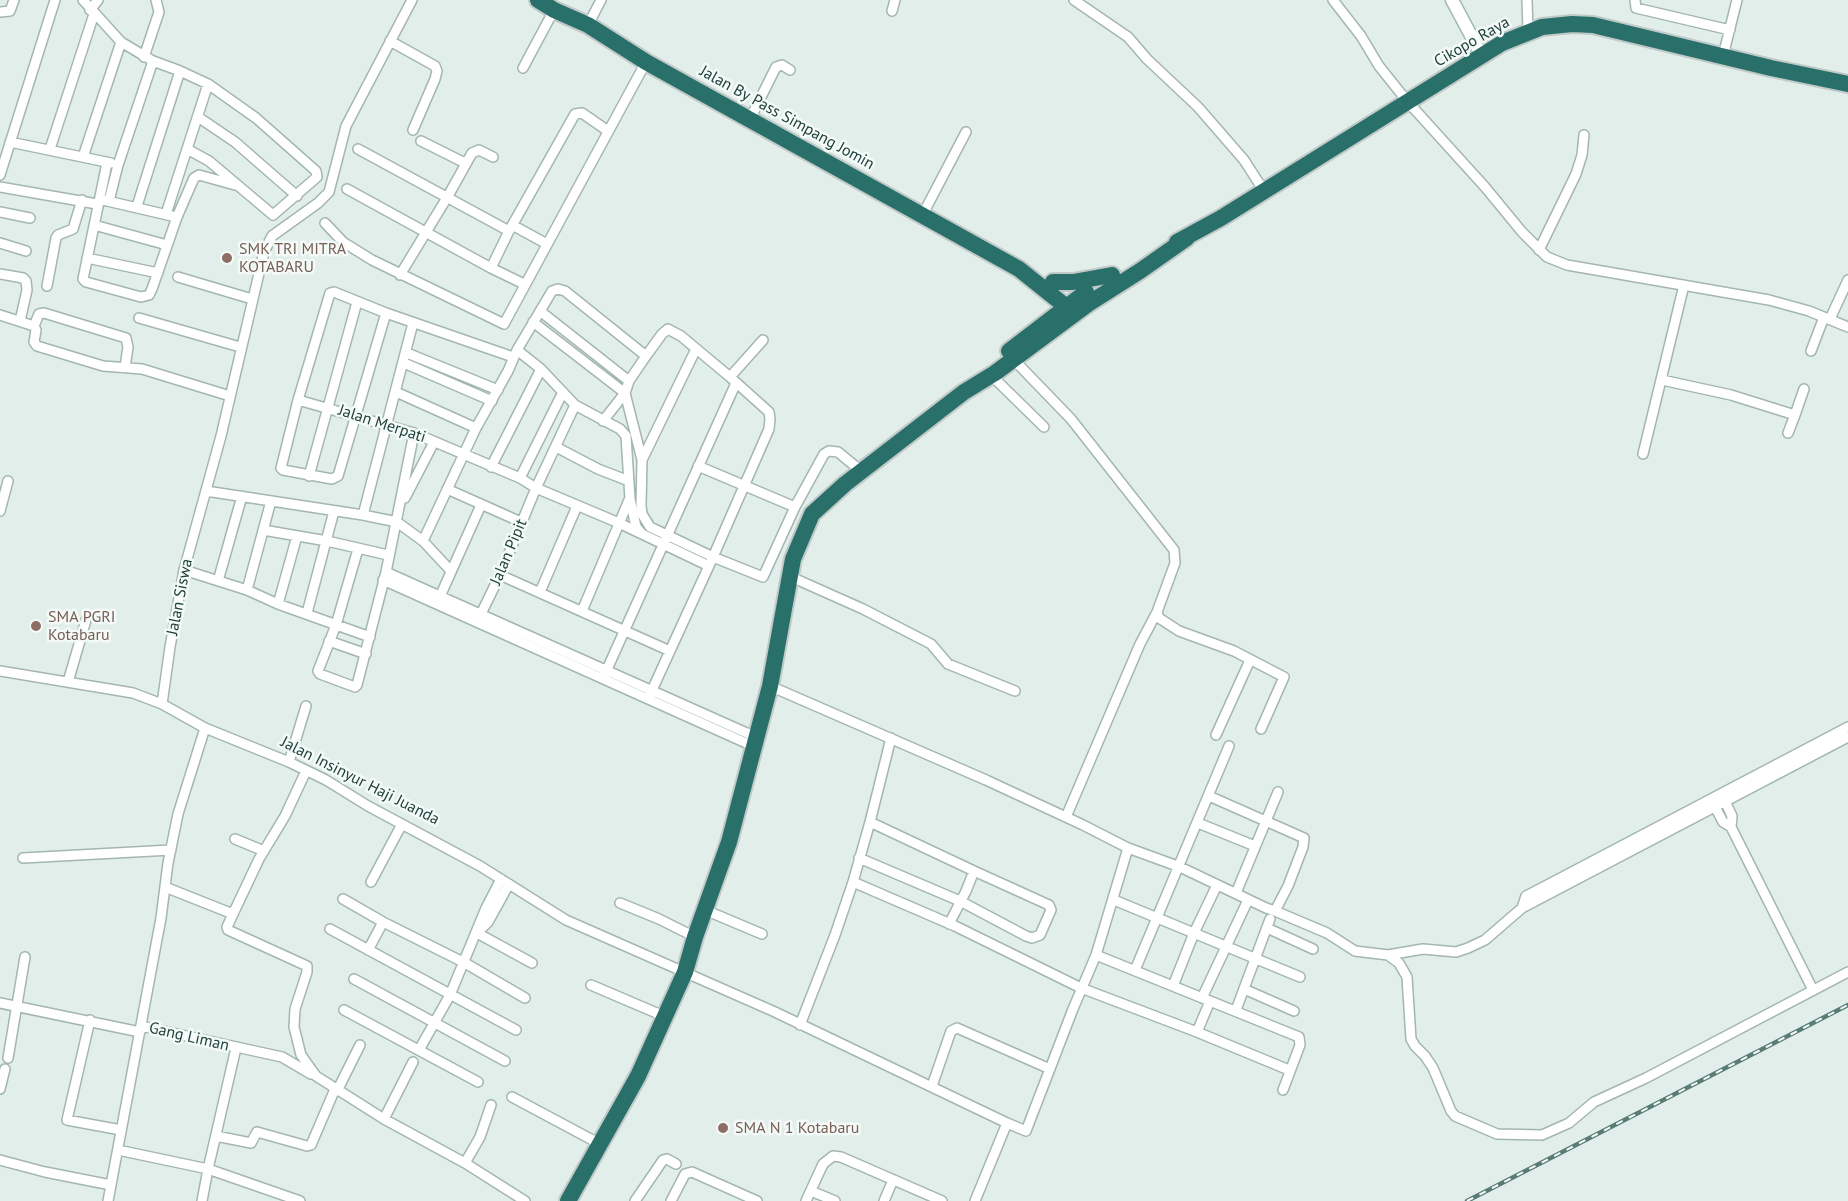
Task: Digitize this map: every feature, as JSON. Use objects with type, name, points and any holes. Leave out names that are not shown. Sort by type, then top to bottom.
[{"type":"highway","name":"Jalan By Pass Simpang Jomin","points":[[538,0],[588,25],[646,62],[1019,268],[1049,285],[1077,305]]},
{"type":"highway","name":"Cikopo Raya","points":[[1077,305],[1140,272],[1186,238],[1502,43],[1528,31],[1557,25],[1593,25],[1848,84]]},
{"type":"highway","name":"Cikopo Raya","points":[[1077,305],[1112,275],[1186,238]]},
{"type":"highway","points":[[1051,317],[1054,303],[1049,285],[1112,275]]},
{"type":"highway","points":[[964,392],[989,366],[1051,317],[1077,305]]},
{"type":"highway","points":[[568,1201],[638,1076],[685,972],[729,842],[757,743],[782,628],[789,576],[800,540],[812,514],[861,471],[964,392],[1014,360],[1077,305]]},
{"type":"main road","points":[[1452,0],[1482,56]]},
{"type":"street","points":[[0,12],[10,11],[14,0]]},
{"type":"street","points":[[0,174],[55,0]]},
{"type":"street","points":[[83,0],[121,42],[148,59],[208,84],[270,128],[316,171],[318,176],[273,215],[209,161],[187,149]]},
{"type":"street","points":[[50,149],[92,12],[98,0]]},
{"type":"street","points":[[109,201],[159,12],[156,0]]},
{"type":"street","name":"Jalan Siswa","points":[[162,704],[184,570],[268,242],[272,236],[318,203],[329,192],[346,126],[412,0]]},
{"type":"street","points":[[588,25],[601,0]]},
{"type":"street","points":[[892,11],[896,0]]},
{"type":"street","points":[[1074,0],[1128,37],[1147,59],[1198,107],[1244,160],[1264,190]]},
{"type":"street","points":[[1333,0],[1361,36],[1379,66],[1407,101],[1539,250],[1555,261],[1769,300],[1848,327]]},
{"type":"street","points":[[1527,0],[1528,31]]},
{"type":"street","points":[[1635,0],[1636,8],[1730,30]]},
{"type":"street","points":[[1723,56],[1737,0]]},
{"type":"street","points":[[523,68],[554,10]]},
{"type":"street","points":[[390,41],[435,66],[437,70],[413,130]]},
{"type":"street","points":[[83,157],[121,42]]},
{"type":"street","points":[[325,223],[343,242],[400,275],[504,324],[646,62]]},
{"type":"street","points":[[750,119],[776,67],[782,66],[790,70]]},
{"type":"street","points":[[137,206],[180,71]]},
{"type":"street","points":[[166,214],[208,84]]},
{"type":"street","points":[[491,268],[575,114],[582,113],[608,131]]},
{"type":"street","points":[[198,117],[235,142],[297,196]]},
{"type":"street","points":[[923,214],[966,132]]},
{"type":"street","points":[[1539,250],[1576,174],[1582,155],[1584,135]]},
{"type":"street","points":[[421,141],[465,163]]},
{"type":"street","points":[[10,142],[118,165]]},
{"type":"street","points":[[358,149],[512,229],[547,244]]},
{"type":"street","points":[[400,275],[448,196],[465,163],[475,150],[493,157]]},
{"type":"street","points":[[107,163],[82,274],[84,281],[141,297],[150,292],[177,217],[195,176],[238,186]]},
{"type":"street","points":[[0,187],[82,200],[109,201],[177,217]]},
{"type":"street","points":[[347,189],[524,284]]},
{"type":"street","points":[[47,286],[58,235],[73,229],[82,200]]},
{"type":"street","points":[[0,212],[30,218]]},
{"type":"street","points":[[94,225],[167,245]]},
{"type":"street","points":[[0,243],[26,251]]},
{"type":"street","points":[[87,258],[158,273]]},
{"type":"street","points":[[0,274],[23,278],[26,281],[27,290],[20,321]]},
{"type":"street","points":[[178,277],[252,299]]},
{"type":"street","points":[[1811,351],[1848,280]]},
{"type":"street","points":[[1643,454],[1684,285]]},
{"type":"street","points":[[423,541],[476,428],[498,390],[515,353],[552,291],[558,289],[565,291],[646,356]]},
{"type":"street","points":[[386,313],[338,476],[332,479],[284,471],[281,468],[298,400],[328,294],[334,292],[413,323],[515,353],[541,369],[575,405],[620,429],[626,436],[630,499],[636,527],[641,534]]},
{"type":"street","points":[[309,476],[326,407],[357,302]]},
{"type":"street","points":[[540,311],[629,381]]},
{"type":"street","points":[[126,366],[128,347],[126,338],[44,313],[38,316],[34,326],[36,330],[34,342],[37,346],[103,366],[142,369],[230,396]]},
{"type":"street","points":[[0,315],[34,326]]},
{"type":"street","points":[[139,318],[240,346]]},
{"type":"street","points":[[533,322],[625,393],[642,460],[640,506],[642,514],[650,527],[665,539],[711,562],[763,577],[795,507],[827,451],[838,452],[861,471]]},
{"type":"street","points":[[363,515],[413,323]]},
{"type":"street","points":[[603,421],[625,393],[629,381],[646,356],[668,329],[681,336],[769,412],[769,429],[711,562],[649,695]]},
{"type":"street","points":[[604,674],[698,466],[733,380],[763,340]]},
{"type":"street","points":[[642,460],[696,349]]},
{"type":"street","points":[[405,358],[498,390]]},
{"type":"street","points":[[405,358],[492,401]]},
{"type":"street","points":[[1014,360],[1071,419],[1174,550],[1175,563],[1157,612],[1140,644],[1066,817]]},
{"type":"street","points":[[491,467],[541,369]]},
{"type":"street","points":[[992,376],[1044,428]]},
{"type":"street","points":[[1662,380],[1731,395],[1795,415]]},
{"type":"street","points":[[1788,433],[1804,389]]},
{"type":"street","points":[[396,392],[476,428]]},
{"type":"street","points":[[520,478],[563,392]]},
{"type":"street","name":"Jalan Merpati","points":[[298,400],[414,433],[520,478],[536,488],[641,534],[665,539]]},
{"type":"street","name":"Jalan Pipit","points":[[479,618],[575,405]]},
{"type":"street","points":[[358,549],[336,625],[318,673],[352,686],[357,685],[366,654],[400,510],[414,433]]},
{"type":"street","points":[[400,510],[434,442]]},
{"type":"street","points":[[556,447],[598,469],[629,481]]},
{"type":"street","points":[[698,466],[795,507]]},
{"type":"street","points":[[0,512],[8,481]]},
{"type":"street","points":[[447,489],[521,522]]},
{"type":"street","points":[[206,491],[397,522],[423,541],[451,571]]},
{"type":"street","points":[[218,581],[242,496]]},
{"type":"street","points":[[582,611],[630,499]]},
{"type":"street","points":[[247,590],[271,501]]},
{"type":"street","points":[[439,600],[481,505]]},
{"type":"street","points":[[540,592],[577,506]]},
{"type":"street","points":[[307,613],[334,511]]},
{"type":"street","points":[[263,530],[388,555]]},
{"type":"street","points":[[278,604],[297,536]]},
{"type":"street","points":[[184,570],[247,590],[278,604],[370,637]]},
{"type":"street","points":[[500,575],[670,651]]},
{"type":"street","points":[[384,576],[757,743]]},
{"type":"street","points":[[789,576],[863,609],[931,644],[948,664],[1015,692]]},
{"type":"street","points":[[1157,612],[1159,618],[1179,631],[1234,651],[1284,677],[1261,729]]},
{"type":"street","points":[[68,682],[86,620]]},
{"type":"street","points":[[329,641],[366,654]]},
{"type":"street","points":[[1216,735],[1250,660]]},
{"type":"street","name":"Jalan Insinyur Haji Juanda","points":[[0,671],[133,693],[162,704],[205,728],[306,771],[440,843],[566,920],[801,1025],[1007,1123]]},
{"type":"street","points":[[770,686],[1066,817],[1128,848],[1180,867],[1271,910],[1273,914],[1327,933],[1355,951],[1388,955],[1424,950],[1456,952],[1485,940],[1522,908],[1724,798],[1848,727]]},
{"type":"street","points":[[289,762],[306,706]]},
{"type":"street","points":[[108,1201],[141,1029],[178,814],[205,728]]},
{"type":"street","points":[[1724,798],[1848,737]]},
{"type":"street","points":[[801,1025],[853,882],[891,738]]},
{"type":"street","points":[[1135,970],[1229,746]]},
{"type":"street","points":[[306,771],[227,927],[228,930],[306,966],[307,972],[295,1009],[294,1027],[301,1055],[316,1077]]},
{"type":"street","points":[[1236,893],[1278,792]]},
{"type":"street","points":[[1209,796],[1301,836],[1305,841],[1288,886],[1267,928],[1236,1010]]},
{"type":"street","points":[[1724,798],[1732,816],[1731,827]]},
{"type":"street","points":[[1713,804],[1723,822],[1731,827],[1813,990]]},
{"type":"street","points":[[860,858],[960,902],[1032,938],[1040,935],[1051,910],[1049,905],[870,822]]},
{"type":"street","points":[[1198,823],[1254,846]]},
{"type":"street","points":[[371,882],[402,824]]},
{"type":"street","points":[[235,838],[264,851]]},
{"type":"street","points":[[975,1201],[1007,1123],[1026,1131],[1096,955],[1128,848]]},
{"type":"street","points":[[23,858],[171,850]]},
{"type":"street","points":[[949,924],[974,871]]},
{"type":"street","points":[[419,1050],[450,994],[477,932],[488,922],[505,882]]},
{"type":"street","points":[[853,882],[949,924],[1081,988],[1289,1070]]},
{"type":"street","points":[[1173,986],[1216,885]]},
{"type":"street","points":[[165,887],[233,914]]},
{"type":"street","points":[[343,899],[465,963],[525,998]]},
{"type":"street","points":[[1114,900],[1300,977]]},
{"type":"street","points":[[1197,1032],[1225,946],[1248,900]]},
{"type":"street","points":[[620,903],[695,937]]},
{"type":"street","points":[[705,910],[762,934]]},
{"type":"street","points":[[368,950],[383,922]]},
{"type":"street","points":[[1267,928],[1312,949]]},
{"type":"street","points":[[330,929],[516,1030]]},
{"type":"street","points":[[477,932],[532,963]]},
{"type":"street","points":[[1096,955],[1299,1037],[1300,1045],[1283,1090]]},
{"type":"street","points":[[1388,955],[1399,963],[1407,977],[1411,1039],[1433,1068],[1451,1111],[1455,1116],[1497,1134],[1542,1135],[1569,1123],[1594,1102],[1646,1078],[1848,972]]},
{"type":"street","points":[[8,1059],[25,957]]},
{"type":"street","points":[[354,979],[505,1061]]},
{"type":"street","points":[[591,985],[666,1017]]},
{"type":"street","points":[[1245,989],[1294,1011]]},
{"type":"street","name":"Gang Liman","points":[[0,1003],[282,1058],[384,1119],[465,1163],[525,1201]]},
{"type":"street","points":[[345,1010],[478,1082]]},
{"type":"street","points":[[90,1020],[67,1120],[121,1130]]},
{"type":"street","points":[[932,1086],[951,1031],[957,1028],[1050,1069]]},
{"type":"street","points":[[216,1136],[250,1143],[257,1132],[309,1146],[313,1143],[336,1090],[360,1045]]},
{"type":"street","points":[[202,1201],[236,1048]]},
{"type":"street","points":[[384,1119],[413,1062]]},
{"type":"street","points":[[0,1089],[5,1069]]},
{"type":"street","points":[[512,1097],[600,1144]]},
{"type":"street","points":[[465,1163],[480,1137],[490,1105]]},
{"type":"street","points":[[118,1150],[208,1169],[300,1201]]},
{"type":"street","points":[[806,1201],[823,1164],[833,1156],[841,1157],[942,1201]]},
{"type":"street","points":[[635,1201],[663,1160],[667,1159],[676,1164]]},
{"type":"street","points":[[0,1160],[45,1172],[111,1185]]},
{"type":"street","points":[[671,1201],[685,1174],[692,1172],[757,1201]]},
{"type":"street","points":[[884,1201],[893,1180]]},
{"type":"street","points":[[811,1191],[835,1201]]},
{"type":"railway","points":[[1467,1201],[1848,1005]]},
{"type":"place","name":"SMK TRI MITRA KOTABARU","points":[[227,258]]},
{"type":"place","name":"SMA PGRI Kotabaru","points":[[36,626]]},
{"type":"place","name":"SMA N 1 Kotabaru","points":[[723,1128]]}]
